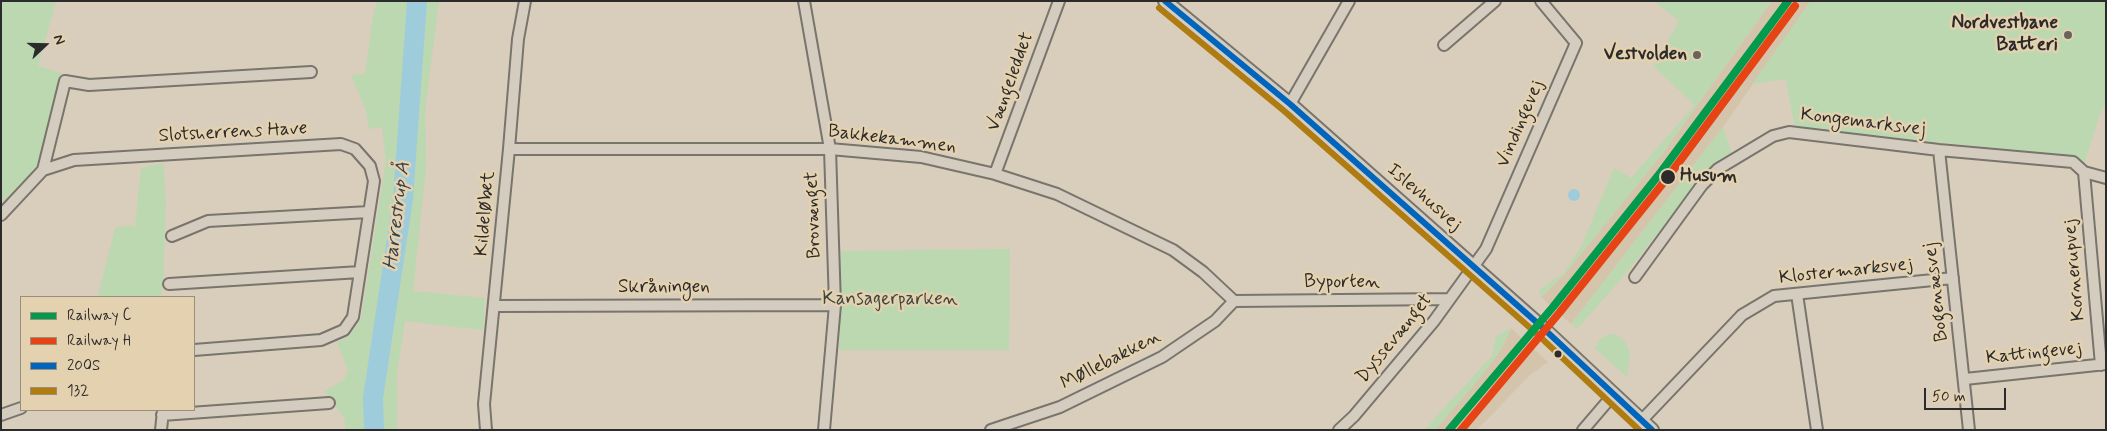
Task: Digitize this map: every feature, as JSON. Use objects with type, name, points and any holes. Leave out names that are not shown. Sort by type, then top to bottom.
[{"type":"street","name":"Kildeløbet","points":[[486,430],[484,404],[510,149],[518,39],[525,1]]},
{"type":"street","name":"Brovænget","points":[[804,1],[830,149],[835,306],[824,430]]},
{"type":"street","name":"Vængeleddet","points":[[995,174],[1059,1]]},
{"type":"street","name":"Islevhusvej","points":[[1165,1],[1290,104],[1525,312],[1652,430]]},
{"type":"street","points":[[1290,104],[1349,1]]},
{"type":"street","points":[[1444,45],[1494,1]]},
{"type":"street","name":"Vindingevej","points":[[1472,265],[1486,249],[1576,43],[1540,1]]},
{"type":"street","name":"Slotsherrens Have","points":[[43,170],[65,81],[89,85],[311,72]]},
{"type":"street","name":"Kongemarksvej","points":[[1635,277],[1702,185],[1718,169],[1774,136],[1789,132],[1940,150],[2073,162],[2084,172],[2106,178]]},
{"type":"street","name":"Slotsherrens Have","points":[[1,215],[43,170],[74,160],[341,144],[355,149],[370,166],[374,181],[353,317],[344,330],[331,338],[195,350]]},
{"type":"street","name":"Bakkekammen","points":[[510,149],[830,149],[921,157],[995,174],[1058,194],[1173,250],[1203,272],[1234,301]]},
{"type":"street","name":"Bogenæsvej","points":[[1940,150],[1969,430]]},
{"type":"street","name":"Kornerupvej","points":[[2084,172],[2103,364]]},
{"type":"street","points":[[172,236],[208,221],[369,212]]},
{"type":"street","name":"Dyssevænget","points":[[1339,430],[1354,416],[1434,321],[1472,265]]},
{"type":"street","points":[[169,284],[360,272]]},
{"type":"street","name":"Klostermarksvej","points":[[1642,420],[1742,315],[1774,296],[1953,278]]},
{"type":"street","points":[[1797,294],[1817,430]]},
{"type":"street","name":"Byporten","points":[[1234,301],[1449,299]]},
{"type":"street","name":"Møllebakken","points":[[995,429],[1060,407],[1162,357],[1216,321],[1234,301]]},
{"type":"street","name":"Skråningen","points":[[494,306],[835,306]]},
{"type":"street","name":"Kattingevej","points":[[1965,379],[2103,364]]},
{"type":"street","points":[[1583,430],[1613,395]]},
{"type":"street","points":[[161,430],[163,413],[329,403]]},
{"type":"street","points":[[1,415],[20,408]]},
{"type":"shaded area","points":[[1772,1],[1811,1],[1723,127],[1571,324],[1541,297],[1564,275],[1663,153]]},
{"type":"shaded area","points":[[1511,328],[1548,362],[1529,376],[1477,430],[1435,430],[1501,350]]},
{"type":"green space","points":[[1,1],[56,1],[38,66],[62,73],[38,166],[1,203]]},
{"type":"green space","points":[[377,1],[439,1],[425,110],[426,167],[413,291],[485,298],[483,330],[405,321],[397,373],[397,430],[345,430],[345,420],[325,391],[345,379],[348,369],[337,342],[347,338],[361,319],[386,161],[382,127],[369,129],[366,110],[351,75],[365,74],[373,16]]},
{"type":"green space","name":"Vestvolden","points":[[1654,1],[1772,1],[1663,153],[1564,275],[1541,297],[1539,290],[1563,274],[1581,247],[1614,168],[1631,178],[1695,105],[1654,67],[1679,21]]},
{"type":"green space","points":[[1811,1],[2106,1],[2106,109],[2102,108],[2084,164],[2076,156],[1795,128],[1786,79],[1752,84]]},
{"type":"green space","points":[[1723,127],[1732,154],[1717,163],[1701,180],[1622,278],[1577,329],[1571,324]]},
{"type":"green space","points":[[163,163],[166,199],[163,286],[160,296],[98,296],[115,228],[130,225],[135,228],[141,168]]},
{"type":"green space","name":"Kansagerparken","points":[[1010,249],[1009,350],[839,350],[841,251]]},
{"type":"green space","points":[[1511,328],[1501,350],[1481,377],[1435,430],[1424,430],[1492,356],[1496,336]]},
{"type":"green space","points":[[1615,334],[1626,342],[1630,354],[1627,377],[1595,348],[1600,339],[1607,335]]},
{"type":"water","points":[[1572,189],[1576,189],[1580,195],[1576,201],[1572,201],[1568,197],[1568,193]]},
{"type":"waterway","name":"Harrestrup Å","points":[[374,430],[373,398],[403,199],[417,1]]},
{"type":"rail line","name":"C","points":[[1449,430],[1553,307],[1661,172],[1788,1]]},
{"type":"rail line","name":"H","points":[[1461,430],[1560,312],[1668,177],[1795,6]]},
{"type":"transit line","name":"200S","points":[[1165,1],[1290,104],[1543,328],[1652,430]]},
{"type":"transit line","name":"132","points":[[1159,8],[1284,111],[1537,334],[1639,430]]},
{"type":"place","name":"Nordvestbane Batteri","points":[[2068,35]]},
{"type":"place","name":"Vestvolden","points":[[1697,55]]},
{"type":"place","name":"Husum","points":[[1668,177]]}]
